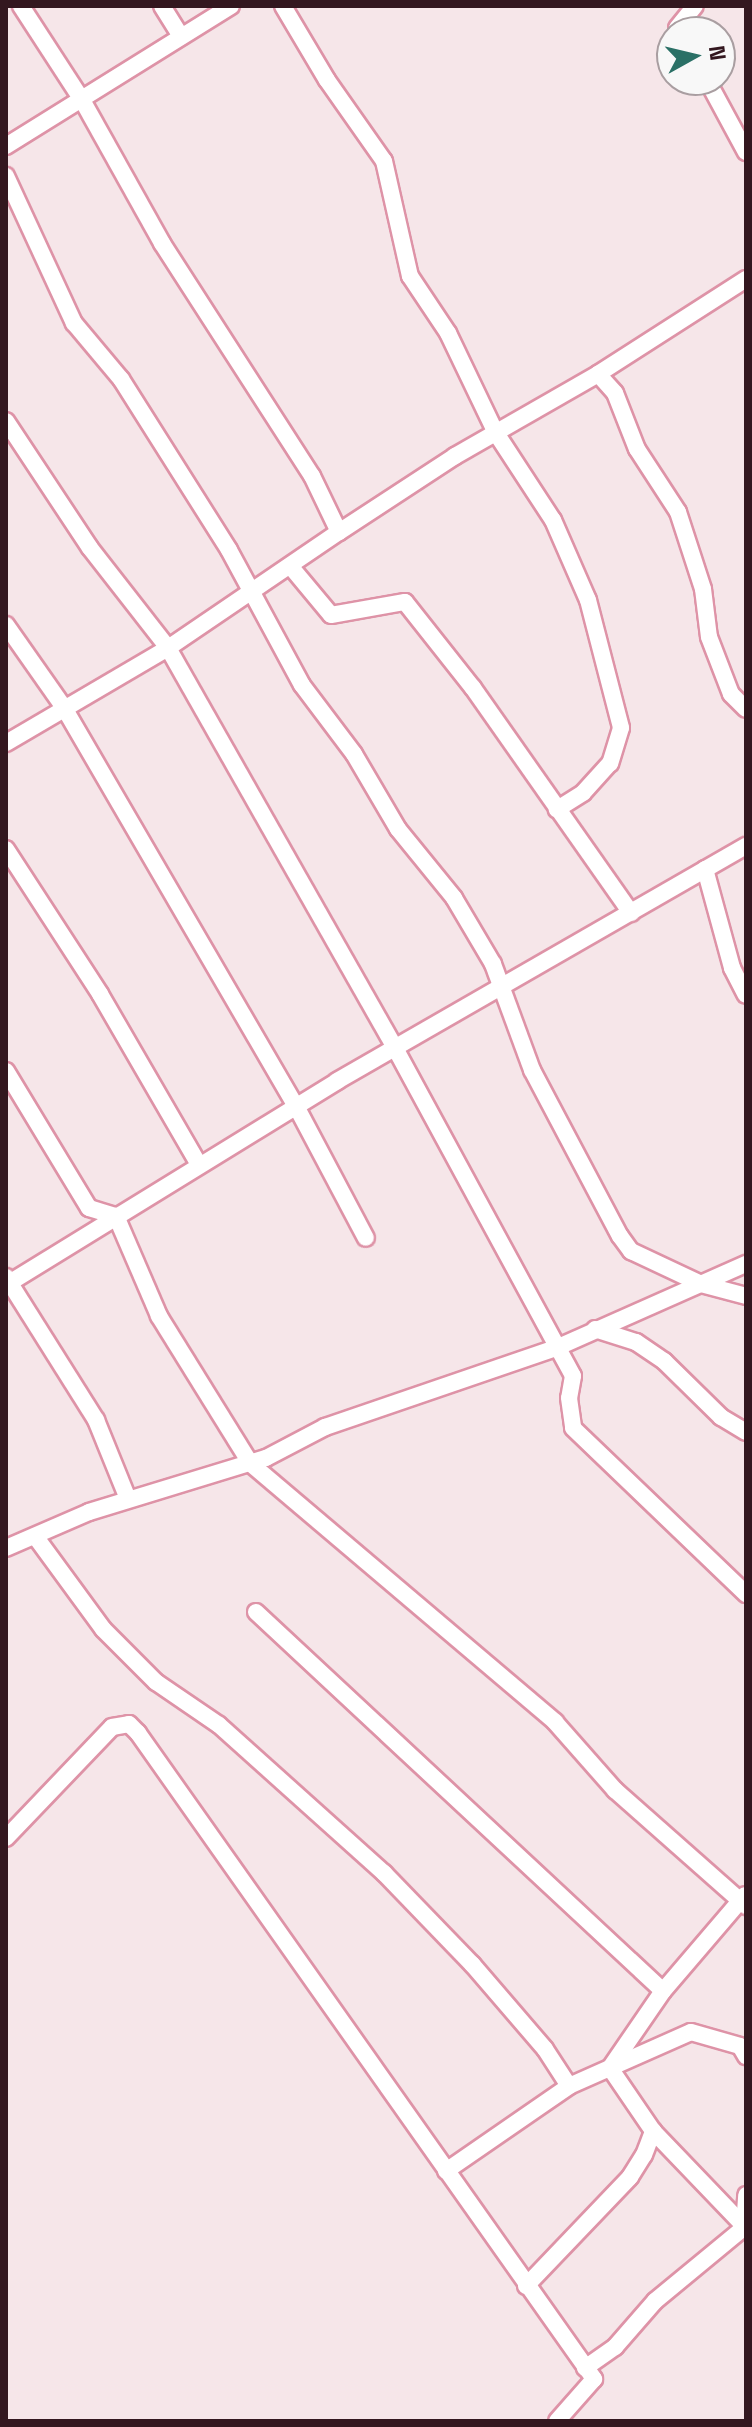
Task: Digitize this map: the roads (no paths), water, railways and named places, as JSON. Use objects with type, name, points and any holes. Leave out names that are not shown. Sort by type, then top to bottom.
[{"type":"street","points":[[21,6],[82,100],[162,243],[312,476],[339,532]]},
{"type":"street","points":[[162,6],[181,37]]},
{"type":"street","points":[[6,146],[231,6]]},
{"type":"street","points":[[283,6],[327,80],[384,161],[410,276],[448,333],[496,433],[553,520],[588,600],[621,728],[610,763],[583,793],[557,809]]},
{"type":"street","points":[[716,96],[746,152]]},
{"type":"street","points":[[6,176],[74,323],[121,379],[249,590],[302,685],[354,754],[398,829],[454,898],[493,964],[532,1070],[620,1236],[631,1251],[701,1284],[746,1296]]},
{"type":"street","points":[[6,743],[63,706],[168,648],[249,590],[291,567],[339,532],[496,433],[598,374],[746,279]]},
{"type":"street","points":[[598,374],[615,393],[637,449],[678,512],[703,589],[709,637],[731,694],[746,709]]},
{"type":"street","points":[[6,421],[90,548],[168,648],[395,1048],[573,1376],[569,1398],[573,1428],[746,1594]]},
{"type":"street","points":[[291,567],[331,615],[371,612],[405,602],[466,677],[631,913]]},
{"type":"street","points":[[6,625],[63,706],[296,1106],[366,1238]]},
{"type":"street","points":[[128,1499],[96,1420],[8,1281],[296,1106],[746,846]]},
{"type":"street","points":[[6,849],[100,994],[199,1165]]},
{"type":"street","points":[[705,869],[732,968],[746,995]]},
{"type":"street","points":[[6,1071],[89,1208],[116,1216]]},
{"type":"street","points":[[116,1216],[159,1316],[250,1463],[555,1722],[615,1790],[744,1900],[663,1991],[610,2068]]},
{"type":"street","points":[[7,1546],[128,1499],[250,1463],[325,1427],[556,1348],[746,1264]]},
{"type":"street","points":[[595,1329],[636,1342],[664,1361],[721,1417],[746,1432]]},
{"type":"street","points":[[35,1536],[103,1629],[156,1682],[219,1725],[384,1873],[472,1964],[545,2049],[569,2086]]},
{"type":"street","points":[[256,1612],[663,1991]]},
{"type":"street","points":[[6,1838],[112,1727],[129,1724],[343,2018],[446,2171],[594,2379],[589,2390],[557,2421]]},
{"type":"street","points":[[446,2171],[569,2086],[691,2032],[740,2046],[746,2056]]},
{"type":"street","points":[[610,2068],[653,2131],[745,2227]]},
{"type":"street","points":[[526,2286],[630,2177],[653,2131]]},
{"type":"street","points":[[585,2368],[615,2347],[655,2301],[745,2227],[746,2195]]}]
